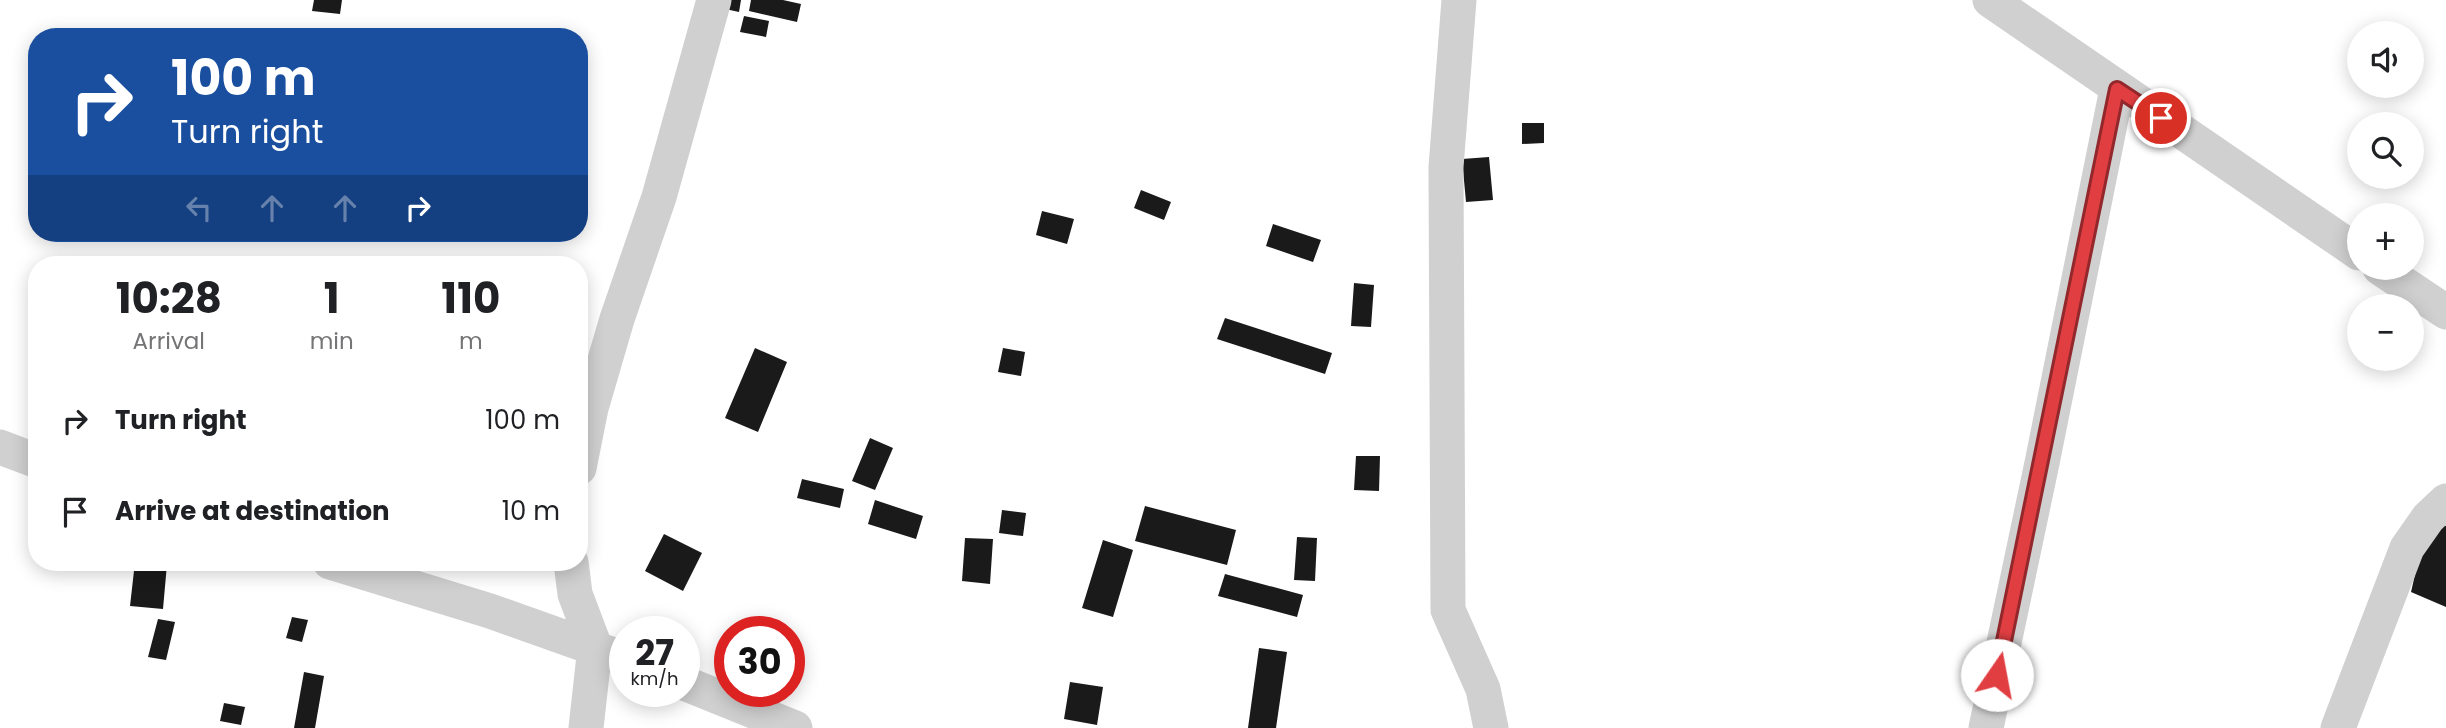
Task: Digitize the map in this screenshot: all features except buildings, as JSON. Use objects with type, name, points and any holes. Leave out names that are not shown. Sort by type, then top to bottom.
[{"type":"street","points":[[588,423],[613,332],[659,197],[714,0]]},
{"type":"street","points":[[1459,0],[1446,167],[1448,610],[1483,689],[1491,728]]},
{"type":"street","points":[[1990,0],[2347,245]]},
{"type":"street","points":[[1986,728],[2117,89]]},
{"type":"street","points":[[2399,280],[2446,312]]},
{"type":"street","points":[[0,447],[28,458]]},
{"type":"street","points":[[2338,728],[2407,548],[2428,518],[2446,500]]},
{"type":"street","points":[[360,571],[491,611],[609,653]]},
{"type":"street","points":[[572,571],[575,594],[609,651]]},
{"type":"street","points":[[586,728],[609,656]]},
{"type":"street","points":[[700,689],[795,728]]},
{"type":"route","points":[[1997,675],[2117,89],[2161,118]]}]
